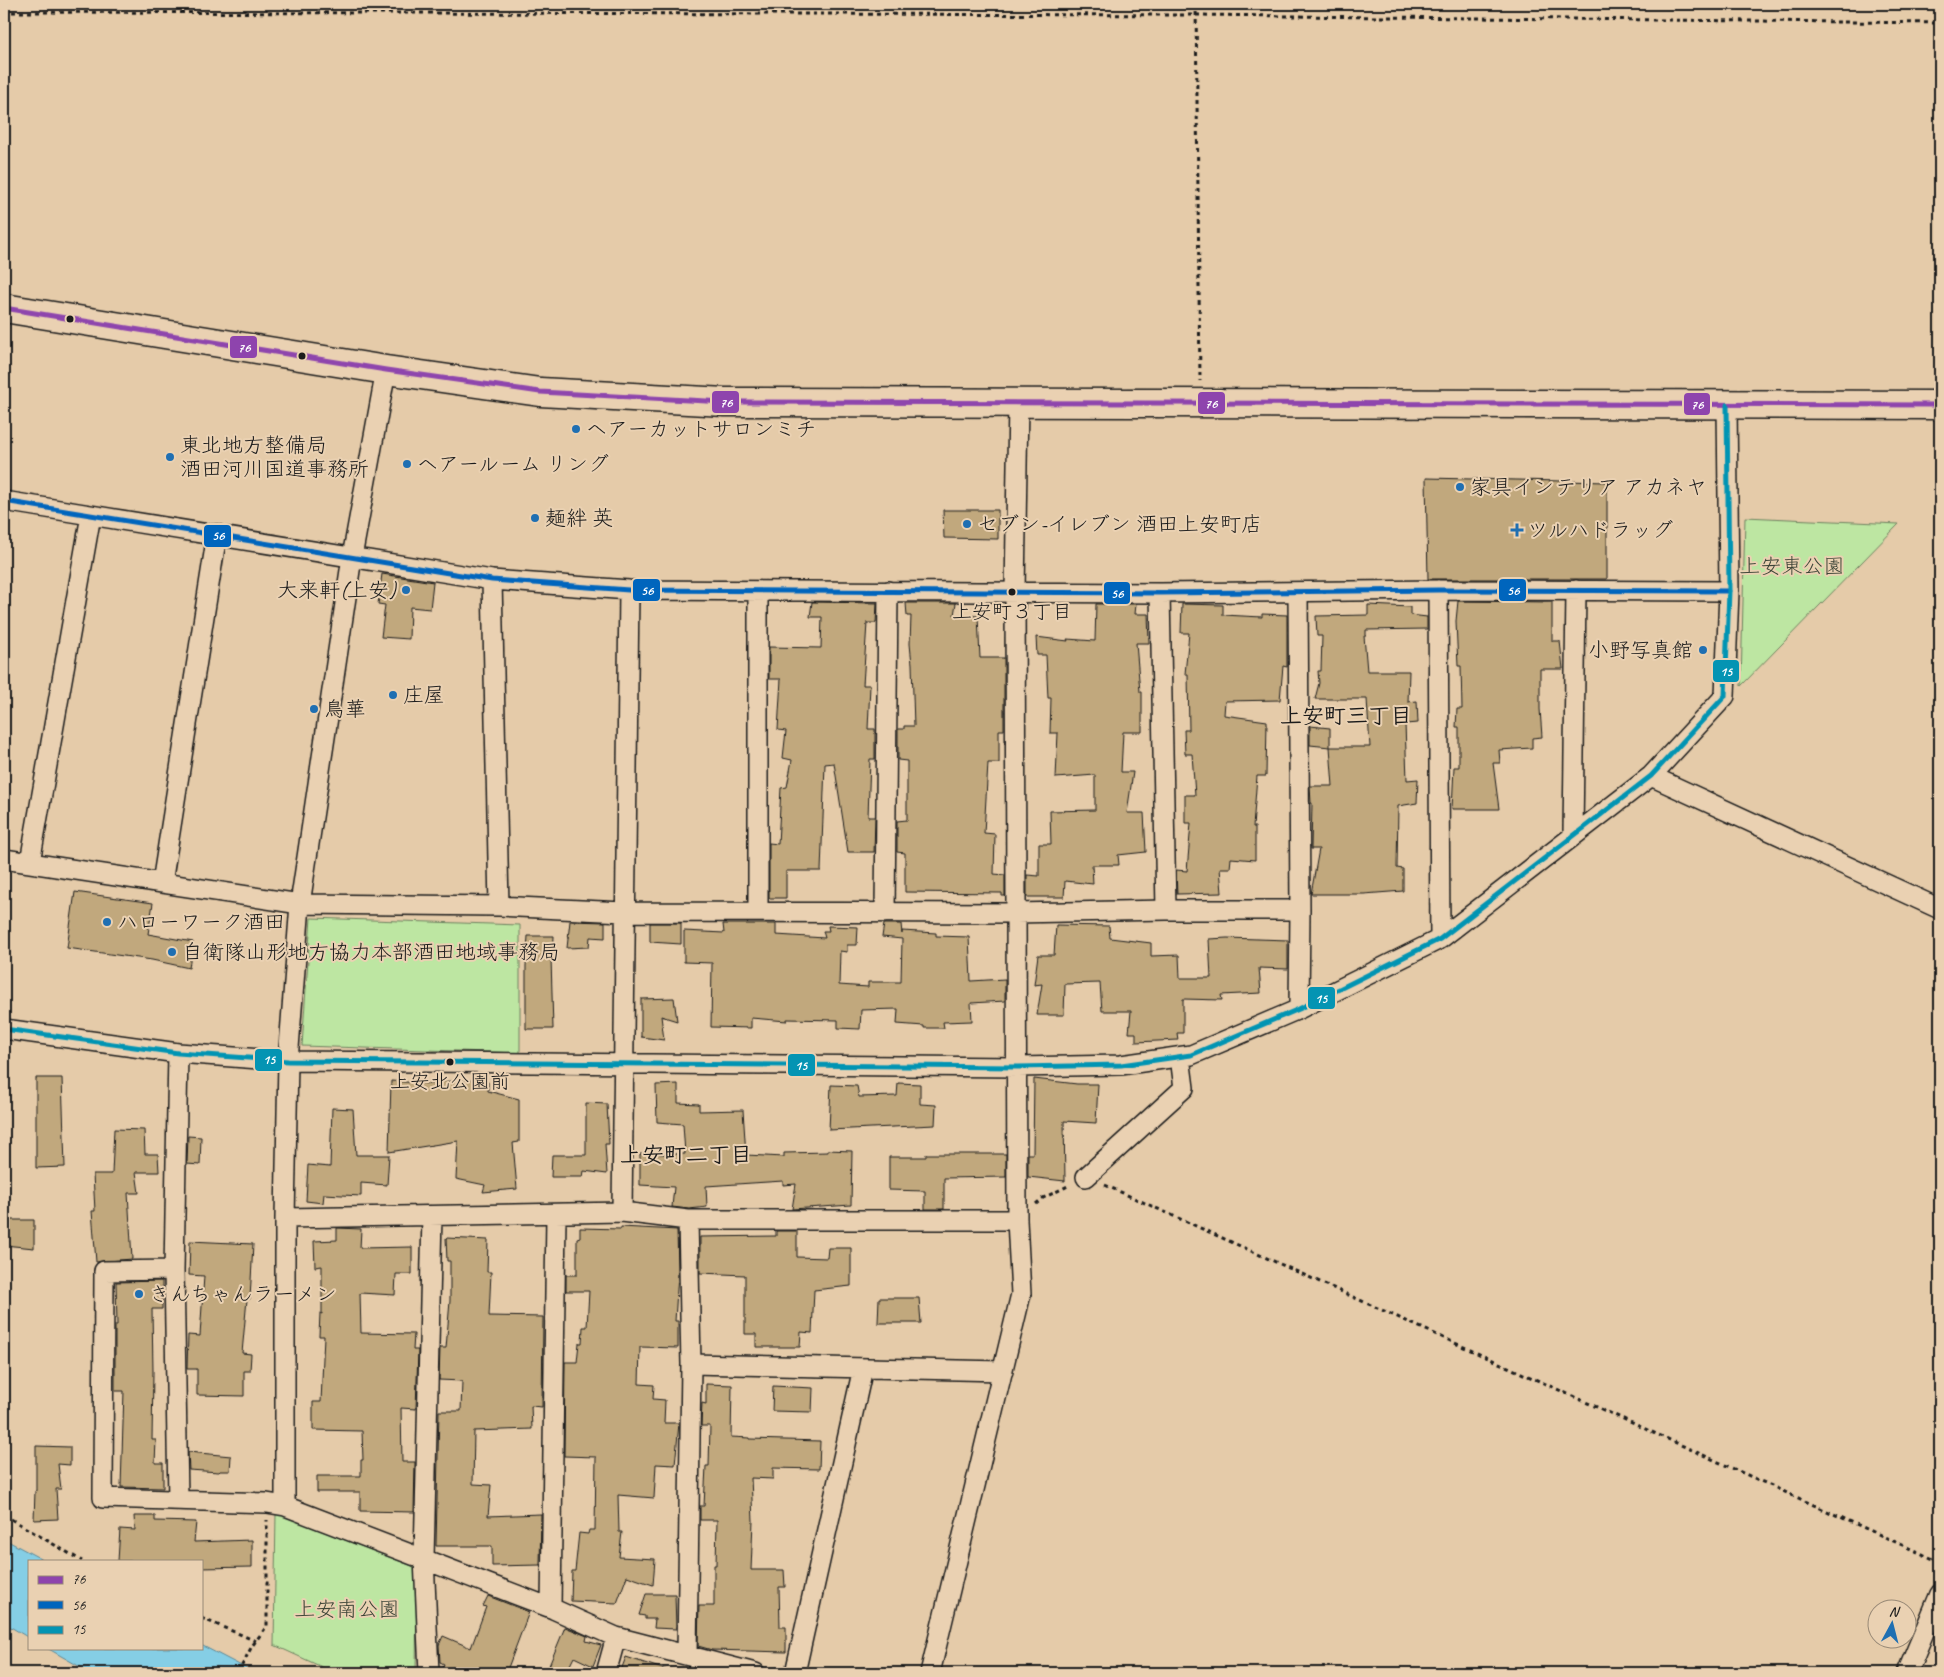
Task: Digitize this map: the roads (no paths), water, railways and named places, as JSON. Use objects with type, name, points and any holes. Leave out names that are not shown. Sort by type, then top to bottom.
[{"type":"highway","points":[[4,308],[386,370],[540,392],[624,398],[734,402],[1940,405]]},
{"type":"street","points":[[285,1506],[285,1218],[288,1061],[300,904],[352,557],[386,370]]},
{"type":"street","points":[[930,1673],[1021,1294],[1017,1220],[1015,592],[1018,403]]},
{"type":"street","points":[[4,1030],[178,1053],[288,1061],[1018,1067],[1122,1065],[1192,1055],[1299,1009],[1440,939],[1651,776],[1725,696],[1730,591],[1727,405]]},
{"type":"street","points":[[4,501],[492,580],[629,590],[1160,594],[1438,590],[1730,591]]},
{"type":"street","points":[[30,862],[92,515]]},
{"type":"street","points":[[162,883],[217,534]]},
{"type":"street","points":[[492,580],[499,906]]},
{"type":"street","points":[[622,1212],[629,590]]},
{"type":"street","points":[[1438,590],[1440,939]]},
{"type":"street","points":[[1573,836],[1576,590]]},
{"type":"street","points":[[758,591],[758,911]]},
{"type":"street","points":[[885,912],[888,591]]},
{"type":"street","points":[[1298,592],[1299,1009]]},
{"type":"street","points":[[1160,594],[1166,910]]},
{"type":"street","points":[[1651,776],[1940,909]]},
{"type":"street","points":[[4,859],[300,904],[499,906],[624,912],[1016,913],[1300,910]]},
{"type":"street","points":[[178,1053],[174,1270],[178,1499]]},
{"type":"street","points":[[1086,1177],[1184,1088],[1180,1057]]},
{"type":"street","points":[[285,1218],[622,1212],[688,1220],[1017,1220]]},
{"type":"street","points":[[551,1608],[556,1214]]},
{"type":"street","points":[[429,1673],[424,1558],[432,1216]]},
{"type":"street","points":[[687,1655],[691,1364],[688,1220]]},
{"type":"street","points":[[174,1270],[104,1271],[103,1498],[178,1499],[266,1503],[285,1506],[551,1608],[616,1637],[755,1673]]},
{"type":"street","points":[[691,1364],[1003,1371]]},
{"type":"street","points":[[795,1673],[863,1368]]},
{"type":"street","points":[[1907,1673],[1940,1594]]},
{"type":"street","points":[[606,1673],[616,1637]]},
{"type":"water","points":[[4,1539],[43,1560],[28,1560],[28,1637],[4,1623]]},
{"type":"water","points":[[202,1646],[255,1673],[91,1673],[51,1650],[202,1650]]},
{"type":"place","name":"ヘアーカットサロンミチ","points":[[576,429]]},
{"type":"place","name":"東北地方整備局 酒田河川国道事務所","points":[[170,457]]},
{"type":"place","name":"ヘアールーム リング","points":[[407,464]]},
{"type":"place","name":"家具インテリア アカネヤ","points":[[1460,487]]},
{"type":"place","name":"麺絆 英","points":[[535,518]]},
{"type":"place","name":"セブン-イレブン 酒田上安町店","points":[[967,524]]},
{"type":"place","name":"ツルハドラッグ","points":[[1517,530]]},
{"type":"place","name":"大来軒(上安)","points":[[406,590]]},
{"type":"place","name":"上安町３丁目","points":[[1012,592]]},
{"type":"place","name":"小野写真館","points":[[1703,650]]},
{"type":"place","name":"庄屋","points":[[393,695]]},
{"type":"place","name":"鳥華","points":[[314,709]]},
{"type":"place","name":"ハローワーク酒田","points":[[107,922]]},
{"type":"place","name":"自衛隊山形地方協力本部酒田地域事務局","points":[[172,952]]},
{"type":"place","name":"上安北公園前","points":[[450,1062]]},
{"type":"place","name":"きんちゃんラーメン","points":[[139,1294]]},
{"type":"district","name":"上安町三丁目","points":[[1346,716]]},
{"type":"district","name":"上安町二丁目","points":[[686,1155]]},
{"type":"park label","name":"上安東公園","points":[[1792,566]]},
{"type":"park label","name":"上安南公園","points":[[347,1609]]}]
